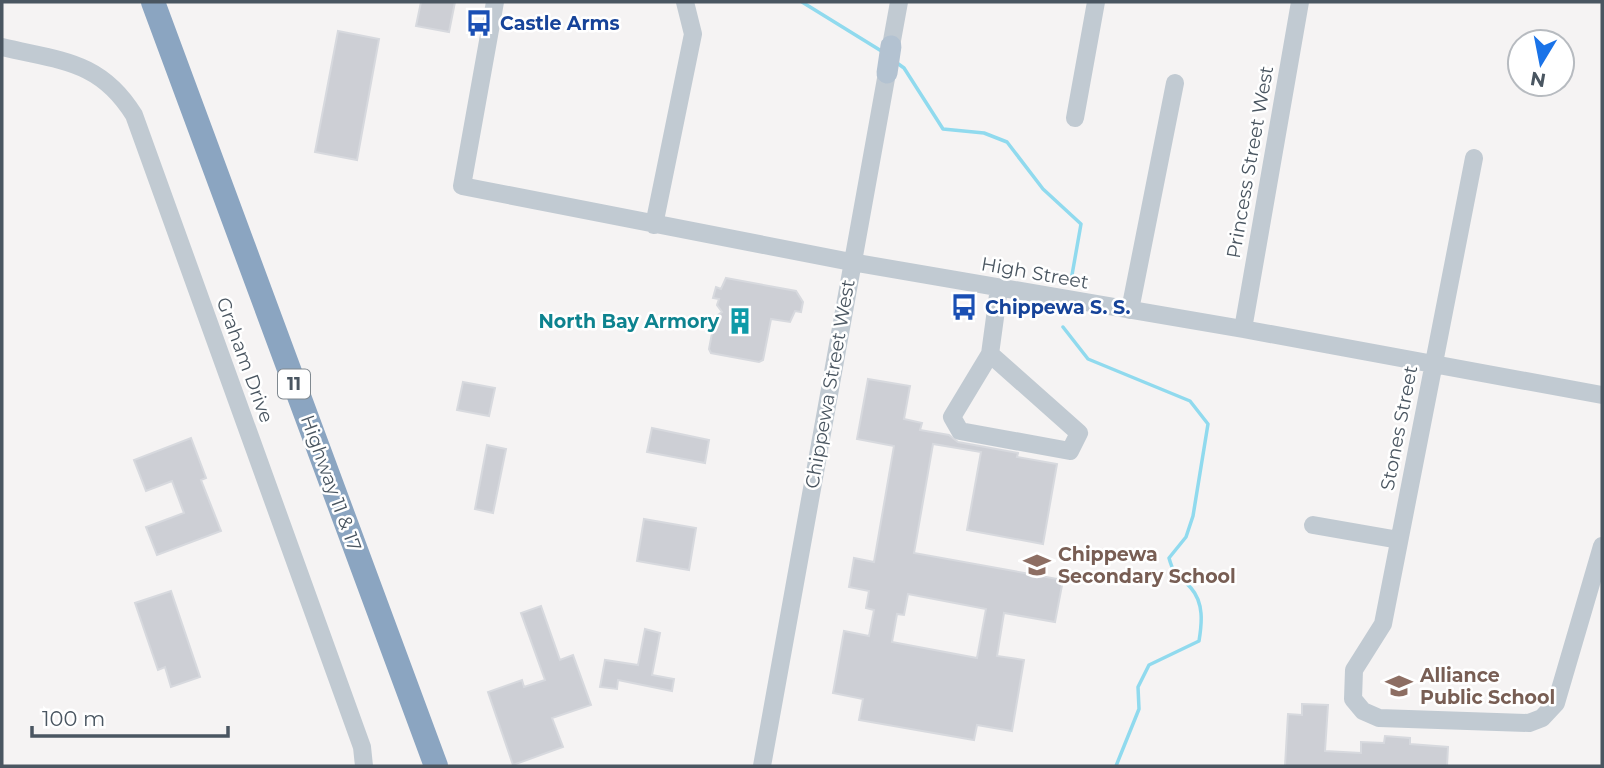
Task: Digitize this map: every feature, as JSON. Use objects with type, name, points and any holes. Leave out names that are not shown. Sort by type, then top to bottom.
[{"type":"highway","name":"Highway 11 & 17","points":[[153,2],[436,766]]},
{"type":"main road","name":"Chippewa Street West","points":[[887,73],[891,46]]},
{"type":"street","name":"High Street","points":[[495,2],[462,186],[851,262],[1243,329],[1602,395]]},
{"type":"street","points":[[654,225],[693,34],[685,2]]},
{"type":"street","name":"Chippewa Street West","points":[[891,46],[899,2]]},
{"type":"street","points":[[1075,118],[1096,2]]},
{"type":"street","name":"Princess Street West","points":[[1243,329],[1300,2]]},
{"type":"street","name":"Graham Drive","points":[[2,47],[90,68],[122,96],[134,116],[362,747],[364,766]]},
{"type":"street","name":"Chippewa Street West","points":[[762,766],[887,73]]},
{"type":"street","points":[[1130,310],[1175,83]]},
{"type":"street","name":"Stones Street","points":[[1474,158],[1383,624],[1354,670],[1353,699],[1363,711],[1379,718],[1529,723],[1542,718],[1556,703],[1602,546]]},
{"type":"street","points":[[990,354],[1079,433],[1070,451],[960,431],[952,417],[990,354],[999,288]]},
{"type":"street","points":[[1312,525],[1399,540]]},
{"type":"building","points":[[421,2],[455,2],[449,32],[416,26]]},
{"type":"building","points":[[338,31],[379,39],[357,160],[315,152]]},
{"type":"building","name":"North Bay Armory","points":[[726,278],[796,291],[803,302],[801,312],[795,311],[790,322],[771,319],[763,360],[759,362],[711,353],[709,349],[715,317],[722,312],[717,305],[719,299],[713,298],[716,287],[721,289]]},
{"type":"building","points":[[868,379],[910,386],[904,419],[922,423],[920,430],[949,435],[958,442],[1018,453],[1017,457],[1057,464],[1043,544],[967,530],[981,452],[933,444],[914,553],[1063,580],[1055,622],[1004,613],[997,656],[1024,660],[1012,731],[977,725],[974,740],[859,720],[863,699],[833,693],[844,631],[869,636],[874,610],[866,608],[869,591],[849,587],[854,558],[874,562],[894,446],[857,439]],"holes":[[[908,594],[986,609],[977,658],[892,642],[897,614],[904,615]]]},
{"type":"building","points":[[463,382],[495,388],[489,416],[457,410]]},
{"type":"building","points":[[652,428],[709,440],[705,463],[647,452]]},
{"type":"building","points":[[191,438],[206,478],[201,480],[221,531],[157,555],[146,527],[184,513],[172,481],[146,491],[134,460]]},
{"type":"building","points":[[487,445],[506,449],[493,513],[475,509]]},
{"type":"building","points":[[644,519],[696,528],[689,570],[637,561]]},
{"type":"building","points":[[171,591],[200,677],[171,687],[165,667],[158,670],[135,603]]},
{"type":"building","points":[[541,606],[560,660],[573,655],[591,705],[552,718],[563,747],[513,765],[488,692],[522,680],[524,687],[545,680],[521,613]]},
{"type":"building","points":[[645,629],[660,633],[652,675],[674,679],[672,691],[618,680],[617,689],[600,687],[605,660],[638,665]]},
{"type":"building","points":[[1302,704],[1328,705],[1325,751],[1361,753],[1361,742],[1384,743],[1385,736],[1410,738],[1410,744],[1448,747],[1447,766],[1285,766],[1288,714],[1302,715]]},
{"type":"waterway","points":[[802,2],[883,52]]},
{"type":"waterway","points":[[897,63],[904,68],[943,129],[984,133],[1007,142],[1043,189],[1081,224],[1072,275]]},
{"type":"waterway","points":[[1063,327],[1088,359],[1190,401],[1208,424],[1193,516],[1186,537],[1169,558],[1175,573],[1191,588],[1198,600],[1201,620],[1199,641],[1149,665],[1138,687],[1139,709],[1116,766]]},
{"type":"place","name":"Castle Arms","points":[[479,23]]},
{"type":"place","name":"Chippewa S. S.","points":[[964,307]]},
{"type":"place","name":"North Bay Armory","points":[[740,321]]},
{"type":"place","name":"Chippewa Secondary School","points":[[1037,565]]},
{"type":"place","name":"Alliance Public School","points":[[1399,686]]}]
